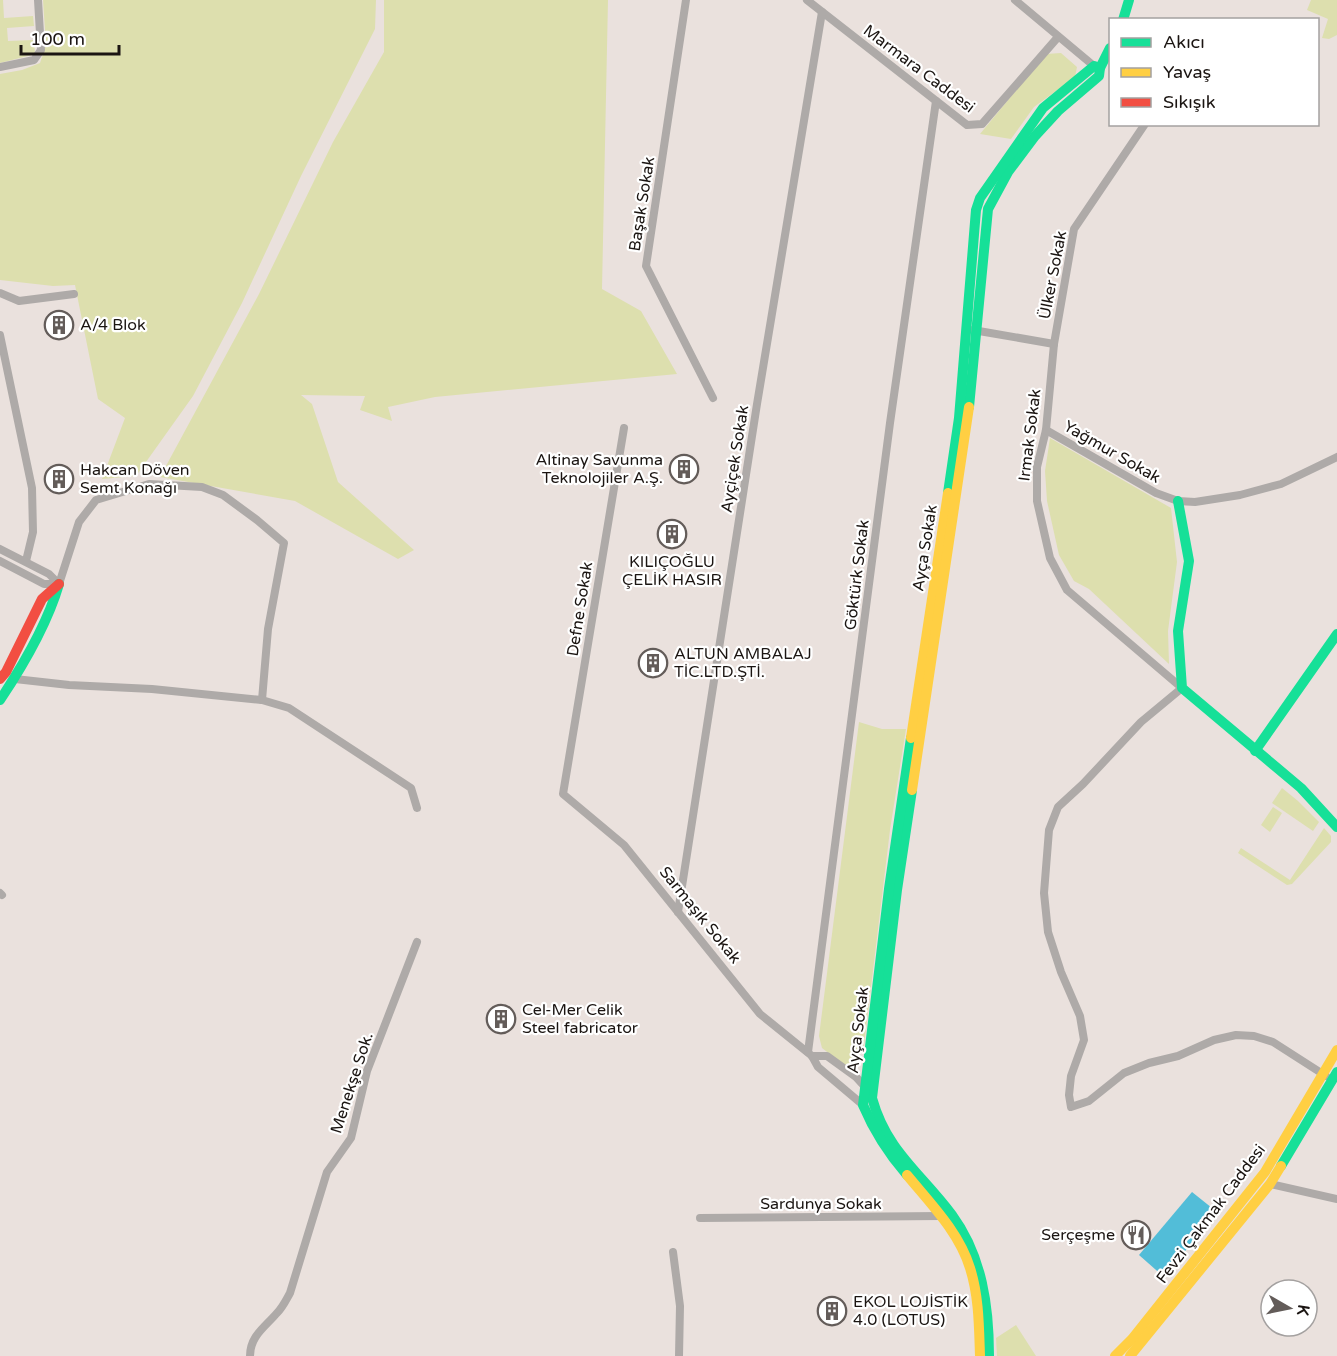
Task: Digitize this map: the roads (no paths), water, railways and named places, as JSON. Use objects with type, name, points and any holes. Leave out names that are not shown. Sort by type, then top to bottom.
[{"type":"street","points":[[0,67],[34,60],[41,50],[38,0]]},
{"type":"street","name":"Başak Sokak","points":[[686,0],[646,266],[713,398]]},
{"type":"street","name":"Marmara Caddesi","points":[[807,0],[967,125],[982,124],[1058,37]]},
{"type":"street","points":[[1015,0],[1097,67],[1100,76],[1054,114],[1033,138],[993,197],[988,209],[971,329],[1054,344]]},
{"type":"street","points":[[1124,18],[1129,0]]},
{"type":"street","name":"Ayçiçek Sokak","points":[[678,912],[757,404],[822,12]]},
{"type":"street","points":[[1097,67],[1109,49]]},
{"type":"street","name":"Göktürk Sokak","points":[[810,1054],[890,423],[936,101]]},
{"type":"street","name":"Ülker Sokak","points":[[1054,344],[1074,229],[1144,126]]},
{"type":"street","points":[[0,293],[19,301],[74,294]]},
{"type":"street","name":"Ayça Sokak","points":[[870,1104],[871,1070],[889,889],[960,479],[969,410],[971,329]]},
{"type":"street","name":"Ayça Sokak","points":[[924,686],[971,329]]},
{"type":"street","points":[[0,335],[32,488],[33,532],[26,561]]},
{"type":"street","name":"Irmak Sokak","points":[[1054,344],[1046,430],[1037,467],[1037,501],[1050,558],[1067,590],[1182,688]]},
{"type":"street","name":"Defne Sokak","points":[[564,794],[624,428]]},
{"type":"street","name":"Yağmur Sokak","points":[[1046,430],[1156,493],[1178,501],[1195,502],[1240,495],[1281,484],[1337,457]]},
{"type":"street","points":[[0,700],[15,679],[52,608],[79,522],[96,500],[149,484],[202,487],[223,495],[284,543],[268,629],[262,700]]},
{"type":"street","points":[[1178,501],[1189,561],[1178,631],[1182,688],[1301,788],[1337,827]]},
{"type":"street","points":[[0,549],[49,574],[59,584]]},
{"type":"street","points":[[0,561],[44,584],[59,584]]},
{"type":"street","points":[[0,679],[6,672],[42,599],[59,584]]},
{"type":"street","points":[[1255,751],[1337,634]]},
{"type":"street","points":[[15,679],[262,700],[289,708],[411,789],[417,808]]},
{"type":"street","points":[[1182,688],[1141,722],[1083,784],[1058,807],[1049,830],[1044,893],[1048,932],[1061,972],[1080,1016],[1084,1040],[1071,1076],[1069,1095],[1071,1107],[1089,1101],[1124,1073],[1149,1063],[1178,1056],[1214,1040],[1236,1035],[1254,1036],[1273,1042],[1331,1075]]},
{"type":"street","name":"Sarmaşık Sokak","points":[[564,794],[624,845],[760,1014],[810,1054],[818,1066],[842,1086],[870,1104],[892,1145],[951,1214],[957,1231]]},
{"type":"street","name":"Menekşe Sok.","points":[[250,1356],[250,1347],[255,1336],[280,1311],[290,1293],[327,1172],[351,1138],[367,1071],[417,942]]},
{"type":"street","name":"Fevzi Çakmak Caddesi","points":[[1130,1356],[1270,1184],[1331,1075],[1337,1050]]},
{"type":"street","name":"Sarmaşık Sokak","points":[[810,1054],[827,1056],[866,1087]]},
{"type":"street","points":[[852,1074],[860,1075],[871,1070]]},
{"type":"street","name":"Ayça Sokak","points":[[870,1104],[866,1087],[871,1070]]},
{"type":"street","name":"Fevzi Çakmak Caddesi","points":[[1115,1356],[1139,1330],[1265,1172],[1331,1075]]},
{"type":"street","points":[[842,1086],[866,1087]]},
{"type":"street","name":"Sarmaşık Sokak","points":[[870,1104],[868,1121],[893,1158],[974,1252],[984,1289],[980,1356]]},
{"type":"street","points":[[1270,1184],[1337,1199]]},
{"type":"street","name":"Sardunya Sokak","points":[[700,1218],[941,1216]]},
{"type":"street","points":[[673,1252],[680,1306],[679,1356]]},
{"type":"street","name":"Sarmaşık Sokak","points":[[982,1313],[989,1356]]},
{"type":"water","points":[[1192,1192],[1217,1212],[1164,1277],[1139,1255]]},
{"type":"place","name":"A/4 Blok","points":[[59,325]]},
{"type":"place","name":"Altinay Savunma Teknolojiler A.Ş.","points":[[684,469]]},
{"type":"place","name":"Hakcan Döven Semt Konağı","points":[[59,479]]},
{"type":"place","name":"KILIÇOĞLU ÇELİK HASIR","points":[[672,534]]},
{"type":"place","name":"ALTUN AMBALAJ TİC.LTD.ŞTİ.","points":[[653,663]]},
{"type":"place","name":"Cel-Mer Celik Steel fabricator","points":[[501,1019]]},
{"type":"place","name":"Serçeşme","points":[[1136,1235]]},
{"type":"place","name":"EKOL LOJİSTİK 4.0 (LOTUS)","points":[[832,1311]]}]
